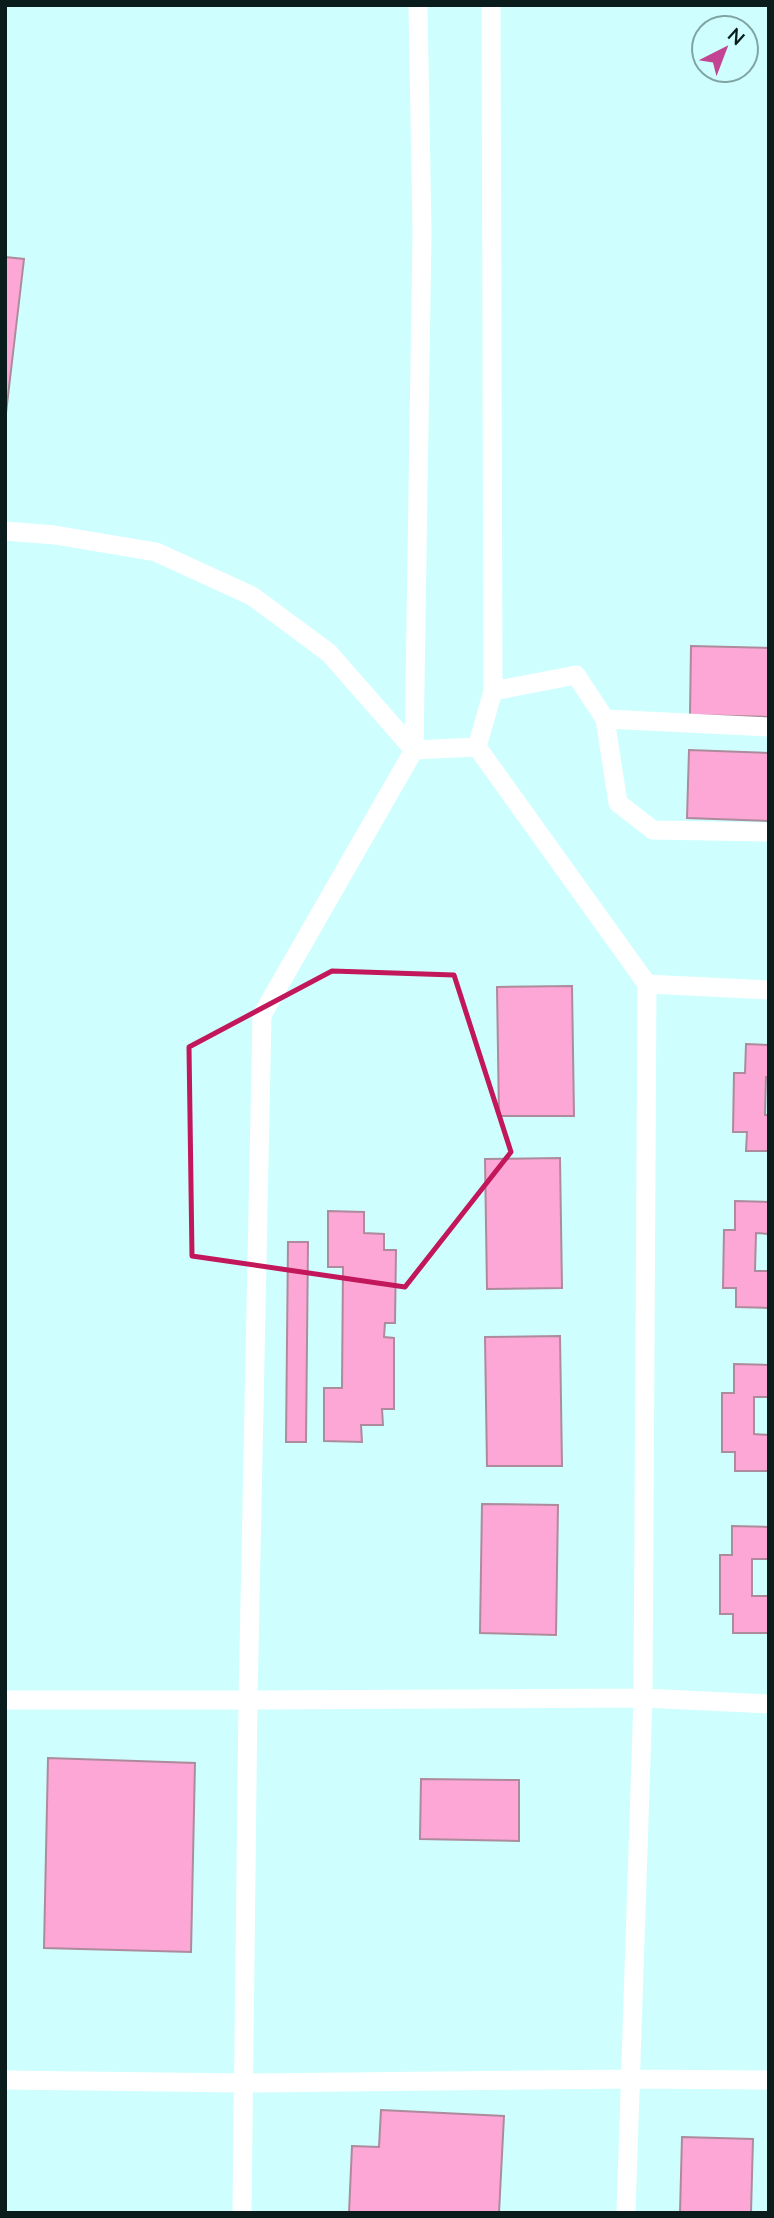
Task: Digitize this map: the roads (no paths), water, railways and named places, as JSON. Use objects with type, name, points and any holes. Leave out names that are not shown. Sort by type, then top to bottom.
[{"type":"lane","points":[[242,2213],[248,1700],[262,1015],[414,750],[422,233],[418,5]]},
{"type":"lane","points":[[477,747],[493,691],[491,5]]},
{"type":"lane","points":[[5,531],[55,535],[156,552],[252,596],[329,653],[414,750]]},
{"type":"lane","points":[[493,691],[576,675],[605,719],[618,803],[653,830],[769,832]]},
{"type":"lane","points":[[605,719],[769,726]]},
{"type":"lane","points":[[414,750],[477,747]]},
{"type":"lane","points":[[477,747],[647,984],[643,1698],[626,2213]]},
{"type":"lane","points":[[647,984],[769,990]]},
{"type":"lane","points":[[5,1700],[643,1698],[769,1704]]},
{"type":"lane","points":[[5,2080],[243,2083],[769,2080]]}]
